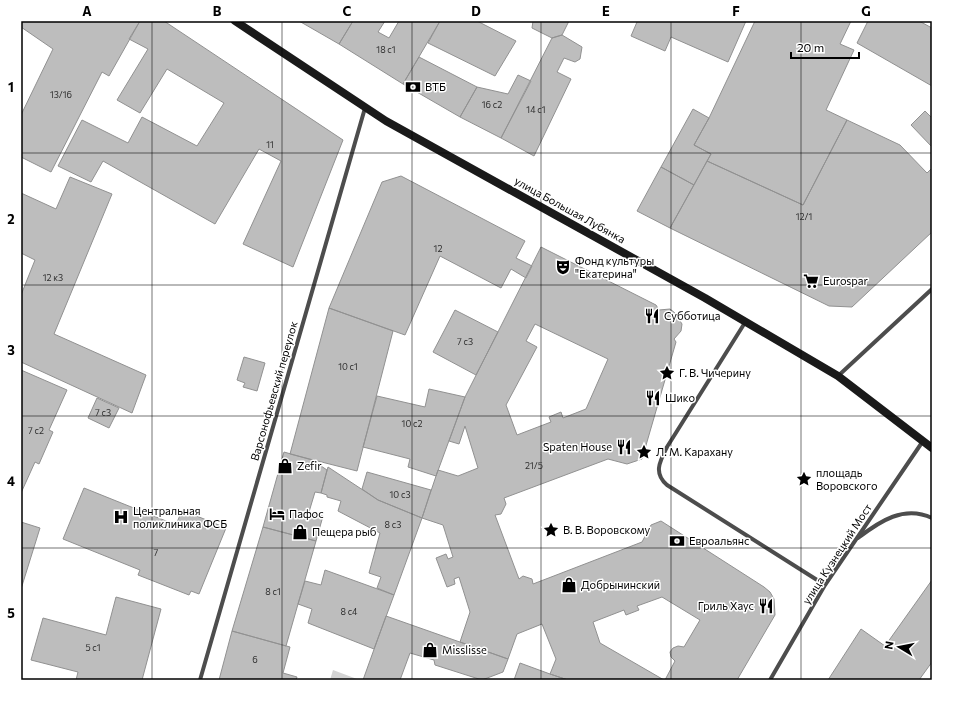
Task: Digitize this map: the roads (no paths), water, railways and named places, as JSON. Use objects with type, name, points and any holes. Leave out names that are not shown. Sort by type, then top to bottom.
[{"type":"main road","name":"улица Большая Лубянка","points":[[235,21],[399,128],[746,321],[838,376],[932,448]]},
{"type":"street","name":"Варсонофьевский переулок","points":[[200,680],[365,107]]},
{"type":"street","points":[[838,376],[932,289]]},
{"type":"street","points":[[746,321],[667,447],[659,462],[660,477],[667,485],[825,586]]},
{"type":"street","name":"улица Кузнецкий Мост","points":[[770,680],[825,586],[923,441]]},
{"type":"street","points":[[855,541],[877,523],[894,515],[906,513],[924,515],[932,518]]},
{"type":"place","name":"ВТБ","points":[[413,87]]},
{"type":"place","name":"Фонд культуры \"Екатерина\"","points":[[563,267]]},
{"type":"place","name":"Eurospar","points":[[811,281]]},
{"type":"place","name":"Субботица","points":[[652,316]]},
{"type":"place","name":"Г. В. Чичерину","points":[[667,373]]},
{"type":"place","name":"Шико","points":[[653,398]]},
{"type":"place","name":"Spaten House","points":[[624,447]]},
{"type":"place","name":"Л. М. Карахану","points":[[644,452]]},
{"type":"place","name":"Zefir","points":[[285,466]]},
{"type":"place","name":"площадь Воровского","points":[[804,479]]},
{"type":"place","name":"Пафос","points":[[277,514]]},
{"type":"place","name":"Центральная поликлиника ФСБ","points":[[121,517]]},
{"type":"place","name":"В. В. Воровскому","points":[[551,530]]},
{"type":"place","name":"Пещера рыб","points":[[300,532]]},
{"type":"place","name":"Евроальянс","points":[[677,541]]},
{"type":"place","name":"Добрынинский","points":[[569,585]]},
{"type":"place","name":"Гриль Хаус","points":[[766,606]]},
{"type":"place","name":"Misslisse","points":[[430,650]]}]
